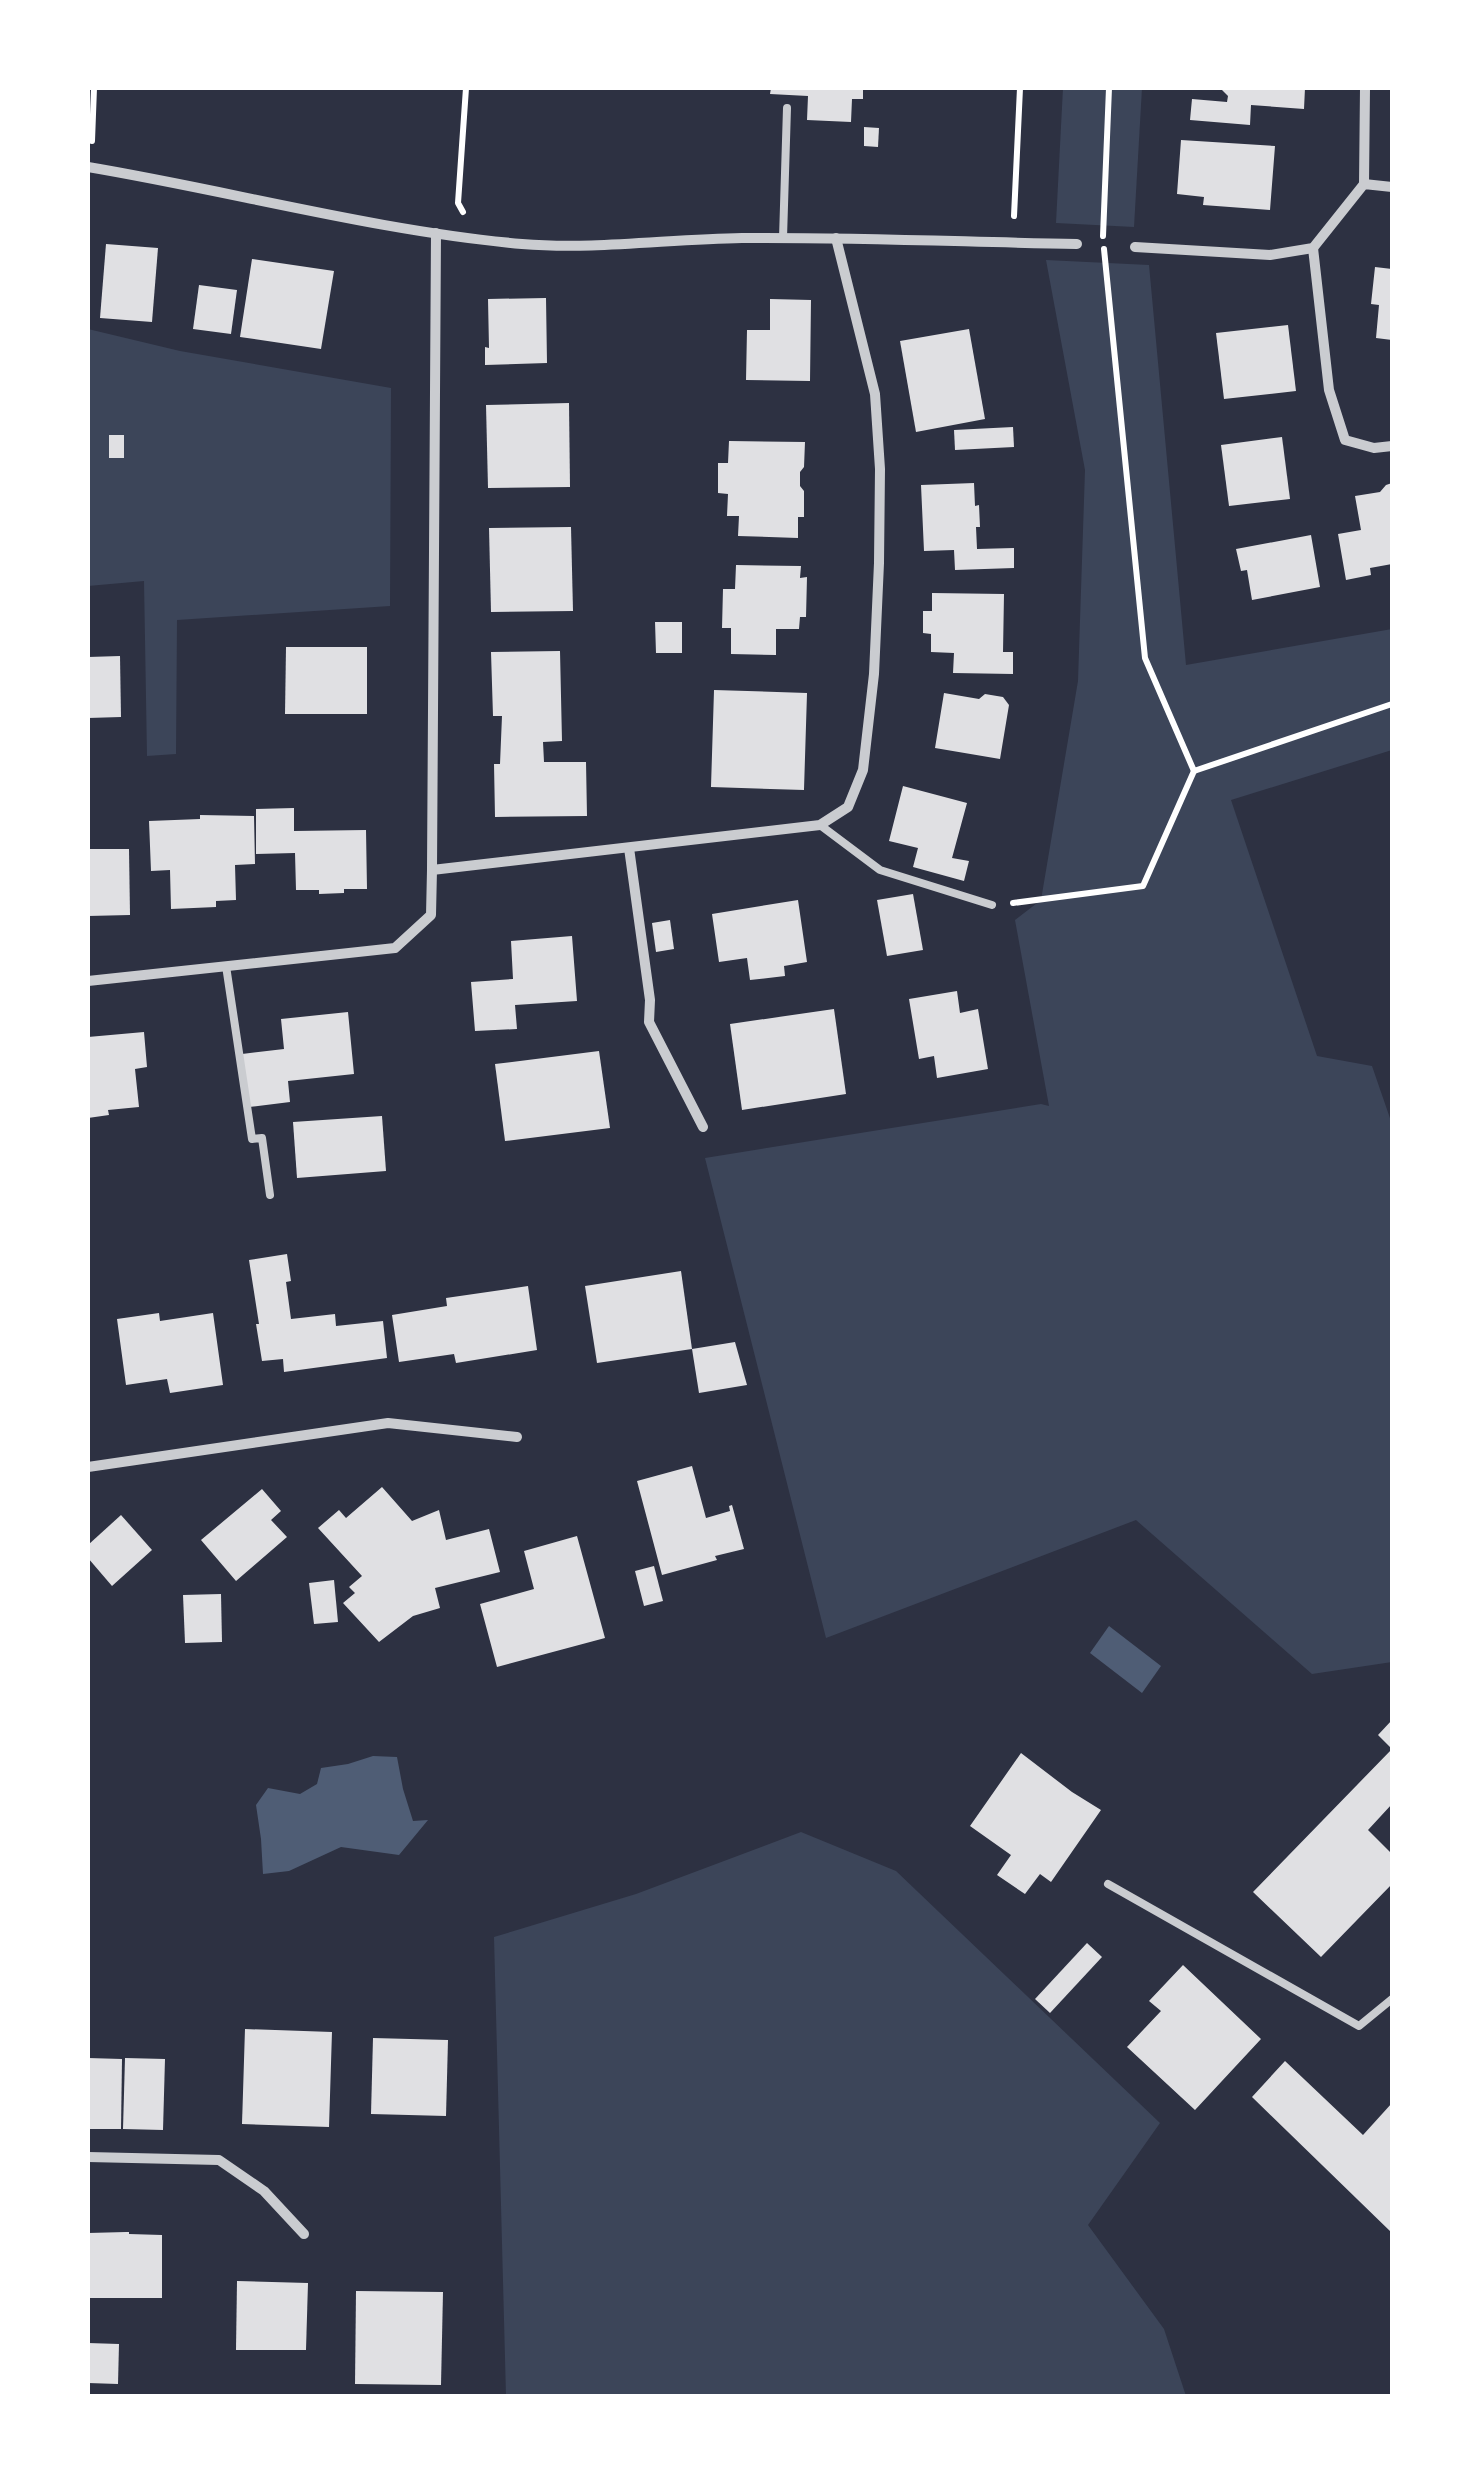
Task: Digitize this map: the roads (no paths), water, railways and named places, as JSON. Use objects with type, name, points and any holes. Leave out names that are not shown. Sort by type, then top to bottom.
[{"type":"street","points":[[1135,247],[1270,254],[1313,248],[1364,184],[1365,88]]},
{"type":"street","points":[[89,168],[436,233],[524,244],[783,238],[1077,244]]},
{"type":"street","points":[[1364,184],[1392,187]]},
{"type":"street","points":[[88,981],[395,948],[431,915],[436,233]]},
{"type":"street","points":[[432,870],[820,825],[848,807],[864,770],[874,674],[880,469],[875,394],[836,238]]},
{"type":"street","points":[[1313,248],[1329,390],[1345,440],[1374,448],[1392,446]]},
{"type":"street","points":[[628,848],[650,1022],[704,1127]]},
{"type":"street","points":[[88,1467],[388,1423],[517,1438]]},
{"type":"street","points":[[88,2157],[219,2160],[264,2190],[304,2234]]},
{"type":"lane","points":[[783,238],[787,108]]},
{"type":"lane","points":[[820,825],[880,870],[992,905]]},
{"type":"lane","points":[[226,966],[252,1139],[262,1138],[270,1195]]},
{"type":"lane","points":[[1108,1884],[1359,2026],[1392,1998]]}]
